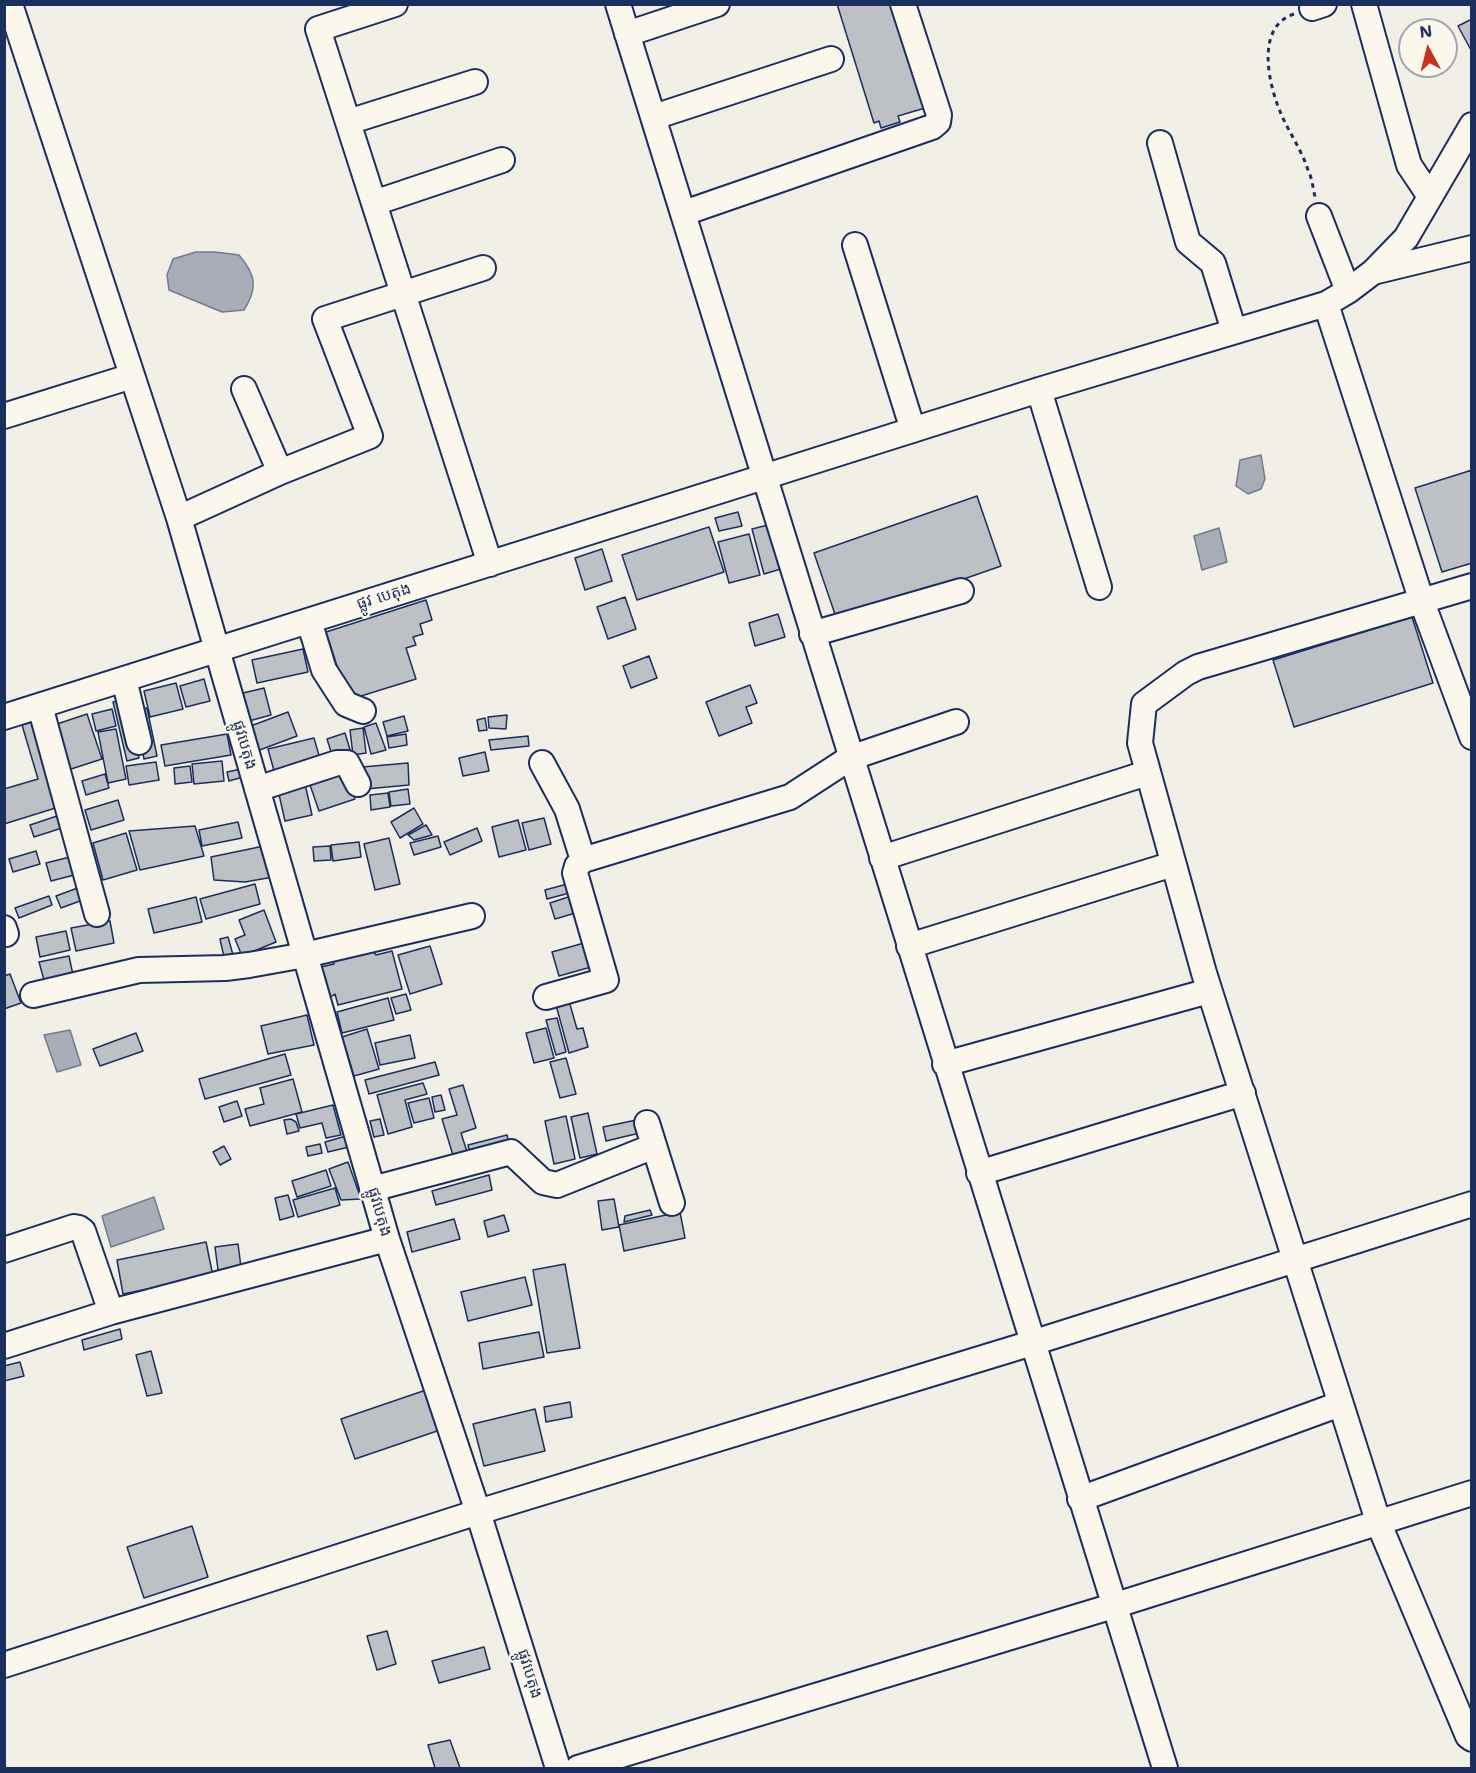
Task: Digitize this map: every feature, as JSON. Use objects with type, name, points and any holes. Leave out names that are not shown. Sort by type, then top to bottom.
[{"type":"street","name":"ផ្លូវបេតុង","points":[[10,4],[179,518],[372,1190],[478,1512],[558,1768]]},
{"type":"street","points":[[394,4],[318,29],[490,564]]},
{"type":"street","points":[[618,4],[1165,1768]]},
{"type":"street","points":[[627,34],[717,4]]},
{"type":"street","points":[[684,213],[932,127],[938,122],[939,115],[903,4]]},
{"type":"street","points":[[1364,4],[1409,165],[1429,195]]},
{"type":"street","points":[[654,117],[831,59]]},
{"type":"street","points":[[348,122],[474,82]]},
{"type":"street","name":"ផ្លូវ បេតុង","points":[[4,717],[1040,390],[1326,304],[1348,291],[1372,272],[1406,238],[1429,195],[1472,125]]},
{"type":"street","points":[[1160,143],[1188,242],[1213,263],[1234,332]]},
{"type":"street","points":[[374,203],[502,160]]},
{"type":"street","points":[[1319,216],[1348,291]]},
{"type":"street","points":[[855,245],[913,430]]},
{"type":"street","points":[[1372,272],[1472,248]]},
{"type":"street","points":[[179,518],[280,472],[369,436],[325,319],[483,268]]},
{"type":"street","points":[[1326,304],[1422,602],[1472,737]]},
{"type":"street","points":[[4,416],[132,376]]},
{"type":"street","points":[[244,389],[280,472]]},
{"type":"street","points":[[1040,390],[1099,587]]},
{"type":"street","points":[[1472,586],[1186,673],[1144,704],[1140,743],[1209,991],[1379,1524],[1468,1736],[1472,1739]]},
{"type":"street","points":[[812,634],[961,591]]},
{"type":"street","points":[[309,621],[324,670],[346,704],[363,711]]},
{"type":"street","points":[[124,679],[139,742]]},
{"type":"street","points":[[40,706],[97,914]]},
{"type":"street","points":[[546,997],[606,980],[575,873],[576,866],[583,860],[790,797],[850,758],[956,722]]},
{"type":"street","points":[[257,789],[337,763],[346,763],[358,784]]},
{"type":"street","points":[[542,763],[567,809],[583,860]]},
{"type":"street","points":[[882,858],[1147,773]]},
{"type":"street","points":[[909,946],[1173,864]]},
{"type":"street","points":[[33,995],[139,970],[225,968],[305,955],[472,915]]},
{"type":"street","points":[[945,1064],[1209,991]]},
{"type":"street","points":[[979,1173],[1243,1093]]},
{"type":"street","points":[[647,1123],[672,1203]]},
{"type":"street","points":[[372,1190],[512,1152],[543,1182],[557,1185],[654,1146]]},
{"type":"street","points":[[4,1665],[478,1512],[1032,1343],[1472,1204]]},
{"type":"street","points":[[4,1250],[74,1227],[79,1228],[83,1231],[111,1312]]},
{"type":"street","points":[[4,1346],[111,1312],[387,1239]]},
{"type":"street","points":[[1080,1499],[1340,1404]]},
{"type":"street","points":[[578,1768],[1113,1606],[1472,1493]]},
{"type":"path","points":[[1318,6],[1283,18],[1276,26],[1269,43],[1270,73],[1274,93],[1281,114],[1309,170],[1319,216]]},
{"type":"shaded area","points":[[196,252],[239,255],[249,269],[253,282],[252,295],[244,310],[222,312],[169,290],[167,275],[173,259]]},
{"type":"shaded area","points":[[1261,455],[1265,479],[1261,489],[1248,494],[1236,486],[1240,460]]},
{"type":"shaded area","points":[[1219,528],[1227,562],[1202,570],[1194,536]]},
{"type":"shaded area","points":[[70,1030],[81,1065],[57,1072],[44,1035]]},
{"type":"shaded area","points":[[154,1197],[164,1229],[111,1247],[102,1216]]},
{"type":"building","points":[[837,4],[893,4],[925,108],[898,116],[900,122],[881,128],[879,121],[874,123]]},
{"type":"building","points":[[1472,19],[1472,52],[1458,26]]},
{"type":"building","points":[[1472,470],[1472,563],[1442,572],[1415,488]]},
{"type":"building","points":[[977,496],[1001,566],[838,623],[814,553]]},
{"type":"building","points":[[738,512],[742,526],[719,531],[715,518]]},
{"type":"building","points":[[772,524],[784,568],[764,574],[752,529]]},
{"type":"building","points":[[709,527],[724,572],[637,600],[622,555]]},
{"type":"building","points":[[749,534],[760,575],[729,583],[718,542]]},
{"type":"building","points":[[602,549],[612,581],[585,590],[575,558]]},
{"type":"building","points":[[625,597],[636,629],[608,639],[597,607]]},
{"type":"building","points":[[426,600],[432,620],[420,624],[423,634],[413,637],[416,645],[406,648],[416,679],[348,700],[326,632]]},
{"type":"building","points":[[778,614],[785,637],[755,646],[749,623]]},
{"type":"building","points":[[1412,617],[1433,683],[1294,727],[1273,660]]},
{"type":"building","points":[[303,649],[308,672],[257,683],[252,660]]},
{"type":"building","points":[[649,656],[657,678],[631,688],[623,666]]},
{"type":"building","points":[[204,679],[210,701],[186,707],[180,686]]},
{"type":"building","points":[[176,683],[183,709],[150,717],[144,691]]},
{"type":"building","points":[[750,685],[757,703],[746,707],[752,723],[719,736],[706,702]]},
{"type":"building","points":[[264,688],[271,715],[249,721],[243,693]]},
{"type":"building","points":[[125,699],[139,758],[127,761],[113,702]]},
{"type":"building","points":[[147,708],[157,756],[144,759],[134,711]]},
{"type":"building","points":[[112,709],[116,726],[96,731],[92,714]]},
{"type":"building","points":[[288,712],[297,736],[257,751],[248,727]]},
{"type":"building","points":[[87,714],[102,759],[68,770],[54,725]]},
{"type":"building","points":[[507,715],[506,729],[489,728],[488,717]]},
{"type":"building","points":[[404,716],[408,731],[387,736],[383,722]]},
{"type":"building","points":[[485,718],[487,730],[479,731],[477,720]]},
{"type":"building","points":[[36,721],[62,806],[4,824],[4,789],[38,779],[22,725]]},
{"type":"building","points":[[376,723],[386,750],[371,754],[364,727]]},
{"type":"building","points":[[363,728],[366,753],[353,755],[350,730]]},
{"type":"building","points":[[116,729],[126,779],[108,783],[98,732]]},
{"type":"building","points":[[345,733],[351,753],[333,758],[327,739]]},
{"type":"building","points":[[227,734],[231,755],[165,766],[161,745]]},
{"type":"building","points":[[406,734],[407,745],[389,748],[387,737]]},
{"type":"building","points":[[528,736],[529,746],[491,750],[489,740]]},
{"type":"building","points":[[314,738],[322,766],[276,778],[268,749]]},
{"type":"building","points":[[485,752],[489,771],[463,776],[459,758]]},
{"type":"building","points":[[222,761],[224,781],[194,784],[192,764]]},
{"type":"building","points":[[156,762],[159,780],[129,785],[126,766]]},
{"type":"building","points":[[408,763],[409,785],[366,789],[362,767]]},
{"type":"building","points":[[190,766],[192,782],[175,784],[174,768]]},
{"type":"building","points":[[241,769],[243,777],[229,781],[227,772]]},
{"type":"building","points":[[347,773],[355,799],[319,811],[310,785]]},
{"type":"building","points":[[105,774],[109,788],[86,795],[82,781]]},
{"type":"building","points":[[305,784],[312,815],[285,821],[278,790]]},
{"type":"building","points":[[408,789],[410,804],[391,806],[389,792]]},
{"type":"building","points":[[388,793],[390,807],[371,810],[370,795]]},
{"type":"building","points":[[118,800],[124,820],[91,830],[85,810]]},
{"type":"building","points":[[414,808],[423,824],[400,838],[391,822]]},
{"type":"building","points":[[60,815],[65,827],[34,837],[30,825]]},
{"type":"building","points":[[544,818],[551,844],[529,850],[522,823]]},
{"type":"building","points":[[518,820],[526,850],[499,857],[492,827]]},
{"type":"building","points":[[238,822],[242,838],[202,846],[199,830]]},
{"type":"building","points":[[426,825],[432,835],[414,840],[408,835]]},
{"type":"building","points":[[195,826],[204,856],[140,870],[129,831]]},
{"type":"building","points":[[477,828],[482,841],[450,855],[444,842]]},
{"type":"building","points":[[126,833],[137,870],[103,880],[93,843]]},
{"type":"building","points":[[438,836],[441,847],[414,855],[410,843]]},
{"type":"building","points":[[389,838],[400,884],[375,890],[364,844]]},
{"type":"building","points":[[359,842],[361,857],[333,861],[331,845]]},
{"type":"building","points":[[264,846],[273,877],[245,882],[214,880],[211,857]]},
{"type":"building","points":[[330,846],[331,860],[314,861],[313,847]]},
{"type":"building","points":[[36,851],[40,864],[13,872],[9,859]]},
{"type":"building","points":[[74,856],[78,874],[51,881],[46,863]]},
{"type":"building","points":[[571,883],[573,892],[547,899],[545,890]]},
{"type":"building","points":[[255,884],[260,904],[206,919],[200,899]]},
{"type":"building","points":[[83,886],[88,898],[61,908],[56,896]]},
{"type":"building","points":[[574,895],[579,912],[555,919],[550,903]]},
{"type":"building","points":[[49,896],[52,905],[19,918],[15,908]]},
{"type":"building","points":[[196,897],[202,922],[154,933],[148,909]]},
{"type":"building","points":[[264,910],[276,942],[242,956],[235,939],[245,935],[239,920]]},
{"type":"building","points":[[110,921],[114,943],[76,951],[71,928]]},
{"type":"building","points":[[66,931],[70,950],[40,957],[36,937]]},
{"type":"building","points":[[228,937],[233,955],[224,957],[220,939]]},
{"type":"building","points":[[584,943],[591,967],[559,976],[552,952]]},
{"type":"building","points":[[430,946],[442,984],[410,994],[398,955]]},
{"type":"building","points":[[372,950],[376,955],[392,951],[402,989],[338,1005],[335,994],[329,998],[321,967],[334,964],[333,960]]},
{"type":"building","points":[[69,956],[73,975],[44,980],[39,962]]},
{"type":"building","points":[[10,974],[21,1003],[4,1009],[4,976]]},
{"type":"building","points":[[406,994],[411,1010],[396,1014],[391,998]]},
{"type":"building","points":[[388,998],[394,1020],[342,1033],[337,1012]]},
{"type":"building","points":[[569,1001],[577,1029],[583,1028],[588,1047],[569,1053],[556,1005]]},
{"type":"building","points":[[307,1015],[314,1045],[268,1054],[261,1026]]},
{"type":"building","points":[[557,1018],[566,1052],[556,1055],[546,1020]]},
{"type":"building","points":[[546,1028],[554,1058],[534,1063],[526,1033]]},
{"type":"building","points":[[367,1029],[379,1069],[354,1076],[342,1037]]},
{"type":"building","points":[[136,1033],[143,1051],[100,1066],[93,1049]]},
{"type":"building","points":[[410,1035],[415,1058],[380,1065],[375,1043]]},
{"type":"building","points":[[285,1054],[291,1075],[205,1099],[199,1079]]},
{"type":"building","points":[[566,1058],[576,1094],[560,1098],[550,1062]]},
{"type":"building","points":[[435,1062],[439,1075],[369,1094],[365,1080]]},
{"type":"building","points":[[293,1079],[302,1112],[250,1126],[245,1109],[264,1104],[260,1088]]},
{"type":"building","points":[[423,1083],[427,1094],[405,1100],[412,1127],[388,1134],[377,1095]]},
{"type":"building","points":[[463,1085],[476,1128],[461,1133],[469,1158],[455,1162],[442,1119],[457,1115],[449,1089]]},
{"type":"building","points":[[441,1095],[445,1110],[435,1112],[432,1097]]},
{"type":"building","points":[[429,1098],[434,1118],[414,1123],[408,1103]]},
{"type":"building","points":[[237,1101],[242,1116],[224,1122],[219,1107]]},
{"type":"building","points":[[333,1105],[341,1135],[326,1138],[322,1123],[300,1128],[296,1114]]},
{"type":"building","points":[[588,1113],[597,1154],[580,1158],[571,1117]]},
{"type":"building","points":[[566,1116],[575,1159],[554,1164],[545,1121]]},
{"type":"building","points":[[291,1119],[296,1122],[299,1131],[287,1134],[284,1120]]},
{"type":"building","points":[[380,1119],[384,1135],[374,1137],[370,1121]]},
{"type":"building","points":[[641,1119],[644,1132],[606,1141],[603,1127]]},
{"type":"building","points":[[507,1135],[510,1147],[471,1158],[468,1145]]},
{"type":"building","points":[[346,1136],[349,1147],[328,1152],[325,1142]]},
{"type":"building","points":[[320,1144],[322,1153],[308,1156],[306,1147]]},
{"type":"building","points":[[224,1146],[231,1159],[220,1165],[213,1152]]},
{"type":"building","points":[[348,1162],[361,1199],[341,1200],[329,1169]]},
{"type":"building","points":[[326,1170],[331,1186],[297,1197],[292,1181]]},
{"type":"building","points":[[489,1175],[492,1190],[436,1205],[432,1191]]},
{"type":"building","points":[[335,1188],[340,1205],[298,1217],[293,1200]]},
{"type":"building","points":[[288,1195],[294,1216],[280,1220],[275,1198]]},
{"type":"building","points":[[614,1199],[619,1227],[602,1230],[598,1201]]},
{"type":"building","points":[[650,1210],[652,1215],[624,1222],[625,1216]]},
{"type":"building","points":[[680,1212],[685,1238],[624,1251],[619,1225]]},
{"type":"building","points":[[504,1215],[509,1231],[488,1237],[484,1221]]},
{"type":"building","points":[[454,1219],[460,1239],[412,1252],[407,1232]]},
{"type":"building","points":[[206,1242],[213,1276],[123,1294],[117,1260]]},
{"type":"building","points":[[238,1244],[241,1267],[218,1270],[215,1247]]},
{"type":"building","points":[[565,1264],[580,1348],[547,1353],[533,1270]]},
{"type":"building","points":[[525,1277],[532,1305],[468,1321],[461,1292]]},
{"type":"building","points":[[120,1329],[122,1339],[84,1350],[82,1340]]},
{"type":"building","points":[[539,1332],[544,1357],[483,1369],[479,1343]]},
{"type":"building","points":[[151,1351],[162,1393],[147,1396],[136,1355]]},
{"type":"building","points":[[20,1362],[24,1376],[4,1381],[4,1366]]},
{"type":"building","points":[[426,1390],[440,1430],[355,1459],[341,1419]]},
{"type":"building","points":[[570,1402],[572,1417],[546,1422],[544,1407]]},
{"type":"building","points":[[535,1409],[545,1451],[484,1466],[473,1424]]},
{"type":"building","points":[[192,1526],[208,1577],[144,1598],[127,1547]]},
{"type":"building","points":[[387,1631],[396,1664],[377,1670],[367,1636]]},
{"type":"building","points":[[484,1647],[490,1669],[439,1683],[432,1661]]},
{"type":"building","points":[[450,1740],[460,1768],[435,1768],[428,1745]]}]
